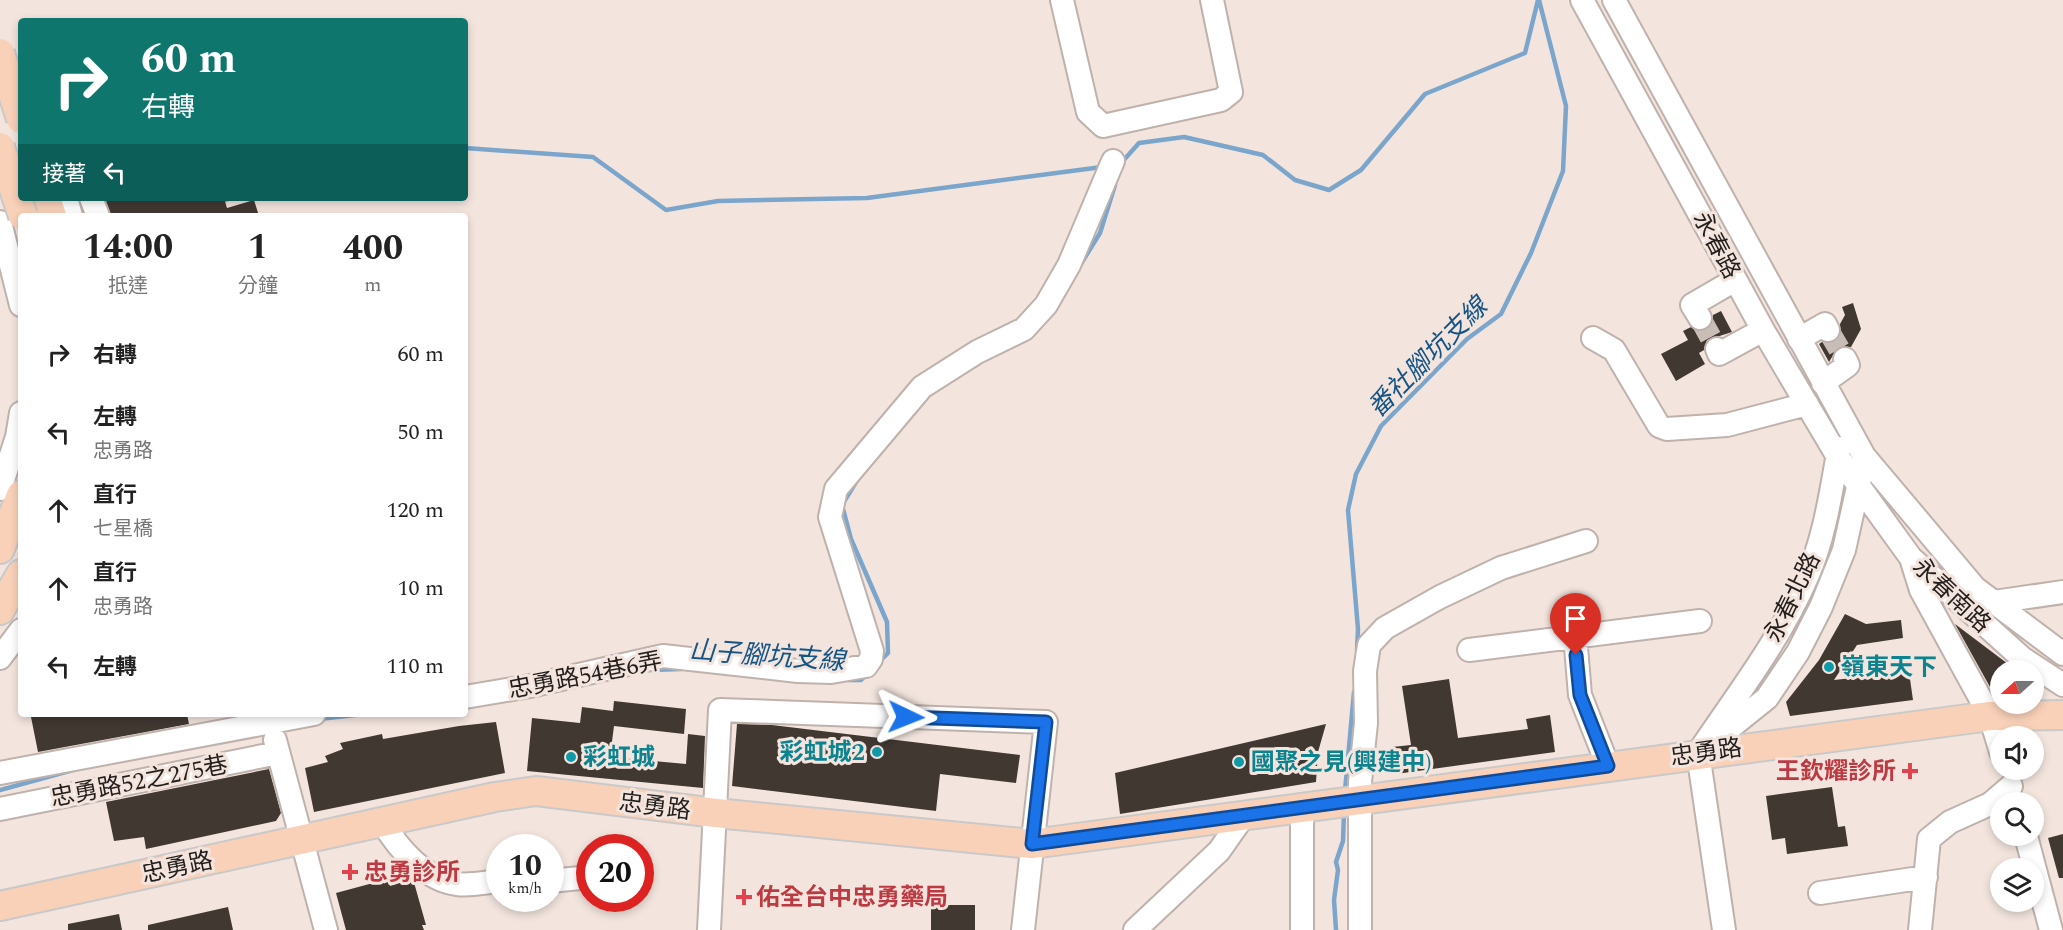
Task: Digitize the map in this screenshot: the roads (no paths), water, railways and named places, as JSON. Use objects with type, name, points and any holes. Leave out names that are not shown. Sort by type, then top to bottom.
[{"type":"main road","points":[[0,53],[18,110]]},
{"type":"main road","points":[[0,147],[18,201]]},
{"type":"main road","points":[[0,549],[18,503]]},
{"type":"main road","points":[[0,610],[18,579]]},
{"type":"main road","name":"忠勇路","points":[[0,906],[495,797],[536,791],[716,813],[1032,844],[1698,753],[1990,716],[2063,715]]},
{"type":"street","points":[[1062,0],[1088,112],[1103,126],[1221,100],[1232,92],[1212,0]]},
{"type":"street","name":"永春路","points":[[1582,0],[1762,330],[1838,458],[1859,487]]},
{"type":"street","name":"永春路","points":[[1614,0],[1864,456]]},
{"type":"street","points":[[0,69],[15,68],[18,70]]},
{"type":"street","name":"忠勇路54巷6弄","points":[[468,696],[530,686],[663,656],[798,671],[831,672],[866,666],[871,659],[872,651],[830,517],[836,489],[922,387],[977,352],[1024,329],[1046,305],[1069,265],[1113,160]]},
{"type":"street","points":[[0,194],[18,190]]},
{"type":"street","points":[[0,222],[18,293]]},
{"type":"street","points":[[1700,318],[1692,305],[1736,280]]},
{"type":"street","points":[[1799,339],[1825,324],[1828,330]]},
{"type":"street","points":[[1717,349],[1719,354],[1762,330]]},
{"type":"street","points":[[1593,338],[1614,350],[1659,426],[1667,429],[1727,425],[1807,404]]},
{"type":"street","points":[[1823,383],[1848,365],[1845,359]]},
{"type":"street","name":"永春北路","points":[[1698,753],[1776,637],[1807,577],[1821,536],[1844,423]]},
{"type":"street","points":[[0,489],[18,431]]},
{"type":"street","name":"永春北路","points":[[1698,753],[1767,698],[1798,652],[1821,607],[1844,550],[1864,456]]},
{"type":"street","name":"永春南路","points":[[1864,456],[1975,588],[2063,654]]},
{"type":"street","name":"永春南路","points":[[1859,487],[1911,558],[2022,658],[2063,685]]},
{"type":"street","points":[[1360,930],[1355,801],[1366,723],[1365,671],[1369,645],[1385,628],[1440,597],[1501,568],[1586,541]]},
{"type":"street","points":[[1911,558],[1920,590],[1990,716],[1993,726]]},
{"type":"street","points":[[1994,602],[2063,592]]},
{"type":"street","points":[[1469,650],[1700,621]]},
{"type":"street","points":[[0,658],[18,634]]},
{"type":"street","points":[[1575,636],[1580,695],[1608,766]]},
{"type":"street","points":[[709,930],[720,710],[1046,722],[1023,930]]},
{"type":"street","points":[[0,773],[235,721],[271,723],[300,717]]},
{"type":"street","points":[[271,723],[304,839],[326,930]]},
{"type":"street","name":"忠勇路52之275巷","points":[[0,809],[278,753]]},
{"type":"street","points":[[1698,753],[1724,930]]},
{"type":"street","points":[[1920,930],[1929,839],[1950,822],[1990,804],[2011,786]]},
{"type":"street","points":[[1302,930],[1310,806]]},
{"type":"street","points":[[1135,930],[1219,851],[1245,814]]},
{"type":"street","points":[[383,823],[397,846],[434,876],[456,884],[486,882]]},
{"type":"street","points":[[2029,846],[2050,930]]},
{"type":"street","points":[[1820,893],[1926,877]]},
{"type":"waterway","name":"山子腳坑支線","points":[[1122,162],[1139,143],[1184,137],[1263,155],[1295,180],[1329,190],[1361,170],[1425,94],[1525,53],[1538,0]]},
{"type":"waterway","name":"番社腳坑支線","points":[[1357,651],[1358,629],[1348,510],[1356,474],[1381,426],[1467,339],[1501,314],[1531,253],[1563,171],[1566,106],[1539,0]]},
{"type":"waterway","points":[[468,148],[593,157],[666,210],[718,201],[867,198],[1102,167]]},
{"type":"waterway","name":"山子腳坑支線","points":[[1079,267],[1100,233],[1115,185]]},
{"type":"waterway","name":"山子腳坑支線","points":[[856,482],[842,505],[851,539],[887,622],[888,653],[879,662]]},
{"type":"waterway","name":"山子腳坑支線","points":[[650,670],[681,669]]},
{"type":"waterway","name":"山子腳坑支線","points":[[848,680],[861,680],[867,674]]},
{"type":"waterway","name":"番社腳坑支線","points":[[1345,791],[1354,692]]},
{"type":"waterway","name":"山子腳坑支線","points":[[319,719],[337,717]]},
{"type":"waterway","name":"山子腳坑支線","points":[[0,790],[73,770]]},
{"type":"waterway","name":"番社腳坑支線","points":[[1336,930],[1334,900],[1338,870],[1336,862],[1343,841],[1344,812]]},
{"type":"tunnel","points":[[1700,318],[1717,349]]},
{"type":"tunnel","points":[[1828,330],[1845,359]]},
{"type":"place","name":"嶺東天下","points":[[1829,667]]},
{"type":"place","name":"彩虹城2","points":[[877,752]]},
{"type":"place","name":"彩虹城","points":[[571,757]]},
{"type":"place","name":"國聚之見(興建中)","points":[[1239,762]]},
{"type":"place","name":"王欽耀診所","points":[[1910,771]]},
{"type":"place","name":"忠勇診所","points":[[350,872]]},
{"type":"place","name":"佑全台中忠勇藥局","points":[[744,897]]}]
